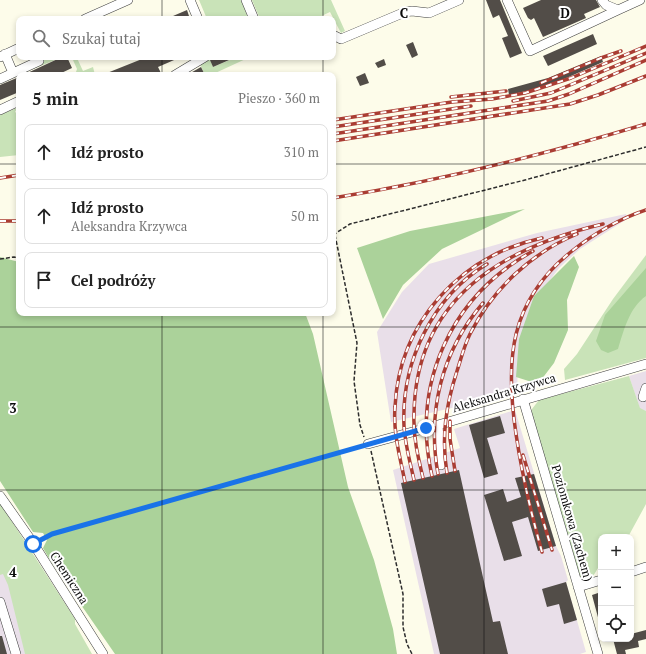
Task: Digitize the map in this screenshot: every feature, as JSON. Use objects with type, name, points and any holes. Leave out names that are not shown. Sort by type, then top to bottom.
[{"type":"street","points":[[92,16],[128,0]]},
{"type":"street","points":[[190,0],[197,16]]},
{"type":"street","points":[[246,0],[253,16]]},
{"type":"street","points":[[336,37],[340,40],[405,12],[412,11],[429,13],[459,0]]},
{"type":"street","points":[[507,0],[530,51],[640,0]]},
{"type":"street","points":[[602,0],[606,5],[618,10]]},
{"type":"street","points":[[13,73],[2,55],[16,49]]},
{"type":"street","points":[[180,72],[200,60]]},
{"type":"street","points":[[0,79],[39,61]]},
{"type":"street","points":[[0,110],[16,103]]},
{"type":"street","name":"Aleksandra Krzywca","points":[[368,444],[646,364]]},
{"type":"street","points":[[643,397],[646,388]]},
{"type":"street","name":"Poziomkowa (Zachem)","points":[[523,399],[578,587],[595,653]]},
{"type":"street","points":[[438,425],[441,465]]},
{"type":"street","name":"Chemiczna","points":[[0,496],[33,544],[103,654]]},
{"type":"street","points":[[634,571],[646,567]]},
{"type":"street","points":[[578,587],[598,581]]},
{"type":"street","points":[[0,602],[16,654]]},
{"type":"path","points":[[336,233],[350,224],[525,180],[646,147]]},
{"type":"path","points":[[0,259],[16,257]]},
{"type":"path","points":[[33,544],[52,534],[368,444]]},
{"type":"shaded area","points":[[626,214],[627,219],[580,249],[559,268],[537,298],[518,361],[517,393],[391,422],[377,332],[402,292],[429,264],[537,233]]},
{"type":"shaded area","points":[[646,371],[646,411],[640,409],[629,376]]},
{"type":"shaded area","points":[[515,410],[556,546],[561,556],[568,580],[566,582],[586,652],[580,654],[434,654],[393,470],[460,448],[454,429]]},
{"type":"shaded area","points":[[0,560],[59,654],[0,654]]},
{"type":"green space","points":[[199,0],[242,0],[247,16],[206,16]]},
{"type":"green space","points":[[252,0],[331,0],[345,31],[341,33],[336,23],[336,16],[332,16],[330,12],[321,16],[259,16]]},
{"type":"green space","points":[[36,60],[55,60],[26,72]]},
{"type":"green space","points":[[73,60],[78,60],[83,71],[93,67],[94,72],[76,72],[77,69]]},
{"type":"green space","points":[[210,60],[213,67],[230,60],[244,60],[218,72],[204,72],[200,64]]},
{"type":"green space","points":[[16,108],[16,155],[0,157],[0,115]]},
{"type":"green space","points":[[525,209],[442,249],[403,285],[383,319],[357,248],[410,231]]},
{"type":"green space","points":[[646,255],[646,358],[565,380],[564,369],[577,354],[613,299]]},
{"type":"green space","points":[[574,256],[579,267],[567,300],[568,330],[554,363],[538,384],[516,377],[519,339],[534,296]]},
{"type":"green space","points":[[0,257],[16,261],[16,316],[306,316],[313,334],[348,487],[374,560],[393,629],[397,654],[115,654],[50,560],[43,548],[47,540],[43,533],[33,532],[0,481]]},
{"type":"green space","points":[[646,268],[646,296],[631,313],[618,349],[608,353],[601,350],[596,341],[605,315]]},
{"type":"green space","points":[[629,376],[640,408],[646,411],[646,504],[630,534],[598,534],[598,568],[592,578],[579,577],[531,418],[532,409],[539,400]]},
{"type":"green space","points":[[0,503],[75,619],[75,624],[92,654],[25,654],[8,585],[3,574],[0,575]]},
{"type":"building","points":[[486,0],[500,0],[522,53],[510,58],[502,38],[508,36],[499,15],[493,18]]},
{"type":"building","points":[[541,0],[596,0],[600,7],[584,14],[586,18],[543,37],[534,18],[531,20],[528,18],[523,8]]},
{"type":"building","points":[[187,10],[189,16],[173,16]]},
{"type":"building","points":[[593,34],[597,44],[548,66],[543,56]]},
{"type":"building","points":[[413,42],[418,55],[412,58],[406,45]]},
{"type":"building","points":[[601,56],[603,62],[564,79],[535,89],[509,95],[508,89],[548,78]]},
{"type":"building","points":[[384,59],[386,65],[378,68],[375,63]]},
{"type":"building","points":[[56,60],[68,60],[72,68],[63,72],[30,72]]},
{"type":"building","points":[[140,60],[174,60],[158,67],[160,72],[110,72]]},
{"type":"building","points":[[210,60],[229,60],[213,67]]},
{"type":"building","points":[[201,67],[204,72],[192,72]]},
{"type":"building","points":[[365,73],[369,83],[360,86],[356,77]]},
{"type":"building","points":[[16,78],[16,93],[0,100],[0,85]]},
{"type":"building","points":[[500,416],[505,433],[487,438],[498,474],[484,478],[469,425]]},
{"type":"building","points":[[459,470],[493,622],[500,621],[508,654],[440,654],[401,483]]},
{"type":"building","points":[[534,474],[556,546],[538,551],[528,517],[512,522],[522,556],[504,561],[484,495],[503,489],[507,502],[521,497],[515,478]]},
{"type":"building","points":[[566,582],[577,620],[564,624],[559,604],[547,607],[542,589]]},
{"type":"building","points":[[598,593],[598,617],[592,595]]},
{"type":"building","points":[[646,630],[646,639],[638,641],[639,647],[625,650],[626,654],[617,654],[614,642],[634,642],[634,633]]},
{"type":"building","points":[[0,636],[2,636],[7,654],[0,654]]},
{"type":"railway","points":[[336,120],[452,102],[492,99],[525,93],[571,78],[646,46]]},
{"type":"railway","points":[[541,83],[621,51]]},
{"type":"railway","points":[[513,101],[551,93],[646,53]]},
{"type":"railway","points":[[336,134],[548,101],[569,94],[646,60]]},
{"type":"railway","points":[[336,141],[570,104],[598,95],[646,76]]},
{"type":"railway","points":[[451,97],[506,91]]},
{"type":"railway","points":[[336,127],[471,106]]},
{"type":"railway","points":[[336,197],[412,184],[530,157],[646,124]]},
{"type":"railway","points":[[0,178],[16,175]]},
{"type":"railway","points":[[542,552],[524,479],[516,434],[511,381],[512,357],[516,334],[524,311],[535,290],[551,270],[572,251],[598,232],[646,210]]},
{"type":"railway","points":[[0,221],[16,221]]},
{"type":"railway","points":[[423,478],[414,431],[418,374],[430,340],[448,310],[471,285],[499,264],[531,248],[566,234],[603,224]]},
{"type":"railway","points":[[447,473],[444,447],[447,409],[464,348],[470,334],[490,302],[514,275],[544,251],[577,234]]},
{"type":"railway","points":[[405,482],[396,436],[395,407],[399,376],[408,347],[422,321],[439,297],[461,277],[485,260],[512,247],[542,238]]},
{"type":"railway","points":[[432,476],[427,442],[427,408],[433,377],[444,346],[459,318],[479,293],[504,270],[533,251]]},
{"type":"railway","points":[[414,480],[404,426],[404,402],[414,356],[436,313],[450,294],[487,264]]},
{"type":"railway","points":[[438,474],[434,428],[436,406],[441,384],[447,362],[457,342],[483,303]]},
{"type":"railway","points":[[450,421],[450,439],[455,471]]},
{"type":"railway","points":[[523,455],[552,550]]},
{"type":"route","points":[[33,544],[52,534],[426,428]]}]
